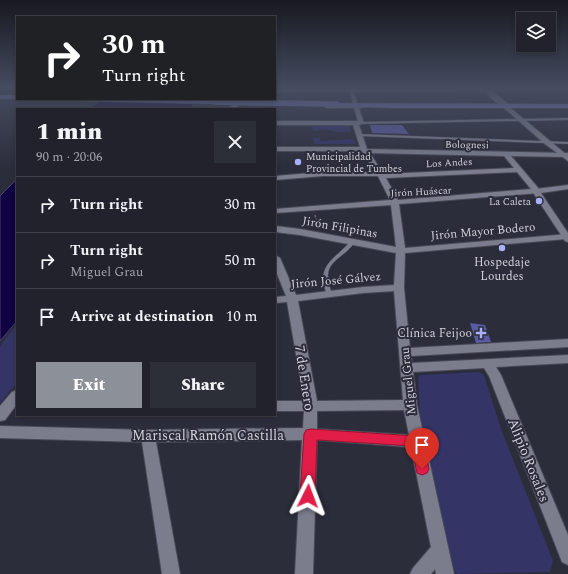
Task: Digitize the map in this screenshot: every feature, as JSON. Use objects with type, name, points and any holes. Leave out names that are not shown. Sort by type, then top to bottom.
[{"type":"street","name":"Miguel Grau","points":[[357,115],[364,150],[395,202],[401,251],[399,288],[410,405],[416,441],[445,574]]},
{"type":"street","points":[[516,115],[547,143],[566,156]]},
{"type":"street","points":[[276,123],[358,124],[568,119]]},
{"type":"street","points":[[360,135],[568,143]]},
{"type":"street","name":"Bolognesi","points":[[276,150],[364,150],[566,156]]},
{"type":"street","points":[[506,154],[536,191],[567,238]]},
{"type":"street","name":"Los Andes","points":[[276,178],[323,174],[380,175],[518,170]]},
{"type":"street","name":"Jirón Huáscar","points":[[276,211],[454,199],[568,187]]},
{"type":"street","name":"Jirón Filipinas","points":[[276,229],[401,251]]},
{"type":"street","name":"Jirón Mayor Bodero","points":[[401,251],[567,238]]},
{"type":"street","name":"7 de Enero","points":[[276,260],[292,298],[311,406],[304,574]]},
{"type":"street","name":"Jirón José Gálvez","points":[[276,300],[399,288]]},
{"type":"street","points":[[405,352],[568,343]]},
{"type":"street","points":[[406,368],[568,359]]},
{"type":"street","name":"Alipio Rosales","points":[[488,364],[495,375],[568,556]]},
{"type":"street","points":[[0,416],[16,398]]},
{"type":"street","points":[[276,406],[410,405]]},
{"type":"street","name":"Mariscal Ramón Castilla","points":[[0,432],[148,436],[311,434],[416,441]]},
{"type":"street","points":[[148,436],[171,574]]},
{"type":"street","points":[[419,574],[439,551]]},
{"type":"lane","points":[[329,294],[325,280],[325,271],[330,261],[344,253],[353,242]]},
{"type":"path","points":[[312,208],[320,236]]},
{"type":"shaded area","points":[[317,124],[347,124],[350,125],[351,131],[313,131],[312,126],[317,126]]},
{"type":"shaded area","points":[[313,138],[319,138],[321,141],[353,139],[356,144],[314,144]]},
{"type":"shaded area","points":[[16,180],[16,322],[0,341],[0,196]]},
{"type":"shaded area","points":[[16,325],[16,384],[0,403],[0,346]]},
{"type":"shaded area","points":[[479,372],[484,375],[501,429],[553,561],[550,572],[457,574],[447,561],[421,435],[418,378],[420,375]]},
{"type":"building","points":[[370,125],[402,125],[409,134],[372,133]]},
{"type":"building","name":"Clínica Feijoo","points":[[470,323],[485,325],[491,342],[476,343]]},
{"type":"place","name":"Municipalidad Provincial de Tumbes","points":[[298,162]]},
{"type":"place","name":"La Caleta","points":[[539,201]]},
{"type":"place","name":"Hospedaje Lourdes","points":[[502,248]]},
{"type":"place","name":"Clínica Feijoo","points":[[481,333]]},
{"type":"route","points":[[308,496],[311,434],[416,441],[422,469]]}]
